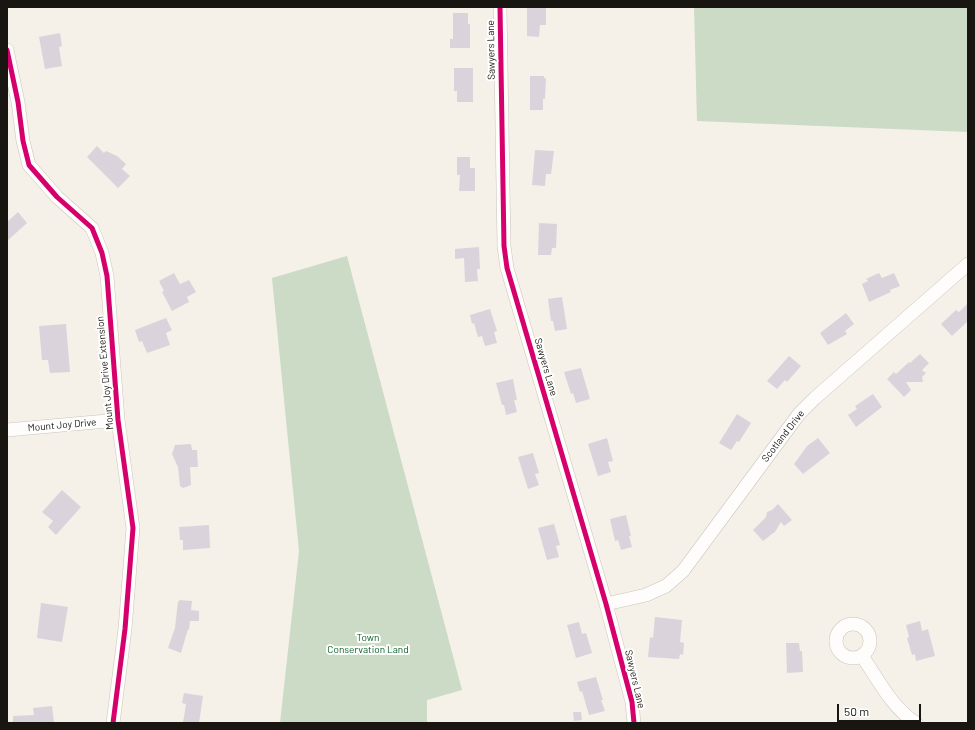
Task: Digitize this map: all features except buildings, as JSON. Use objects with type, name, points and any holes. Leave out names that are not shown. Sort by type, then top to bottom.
[{"type":"street","name":"Sawyers Lane","points":[[500,7],[504,246],[507,268],[606,604],[632,702],[634,723]]},
{"type":"street","name":"Mount Joy Drive Extension","points":[[7,50],[18,102],[23,141],[29,165],[57,197],[92,228],[102,253],[107,276],[118,420],[133,528],[125,629],[113,723]]},
{"type":"street","name":"Scotland Drive","points":[[606,604],[646,595],[666,586],[683,572],[799,414],[815,398],[968,264]]},
{"type":"street","name":"Mount Joy Drive","points":[[7,430],[118,420]]},
{"type":"street","points":[[862,656],[897,707],[906,717],[916,723]]},
{"type":"green space","points":[[694,7],[968,7],[968,132],[697,121]]},
{"type":"green space","name":"Town Conservation Land","points":[[347,256],[462,690],[427,700],[427,723],[280,723],[299,551],[272,278]]},
{"type":"cycle path","points":[[500,7],[504,246],[507,268],[606,604],[632,702],[634,723]]},
{"type":"cycle path","points":[[7,50],[18,102],[23,141],[29,165],[57,197],[92,228],[102,253],[107,276],[118,420],[133,528],[125,629],[113,723]]}]
